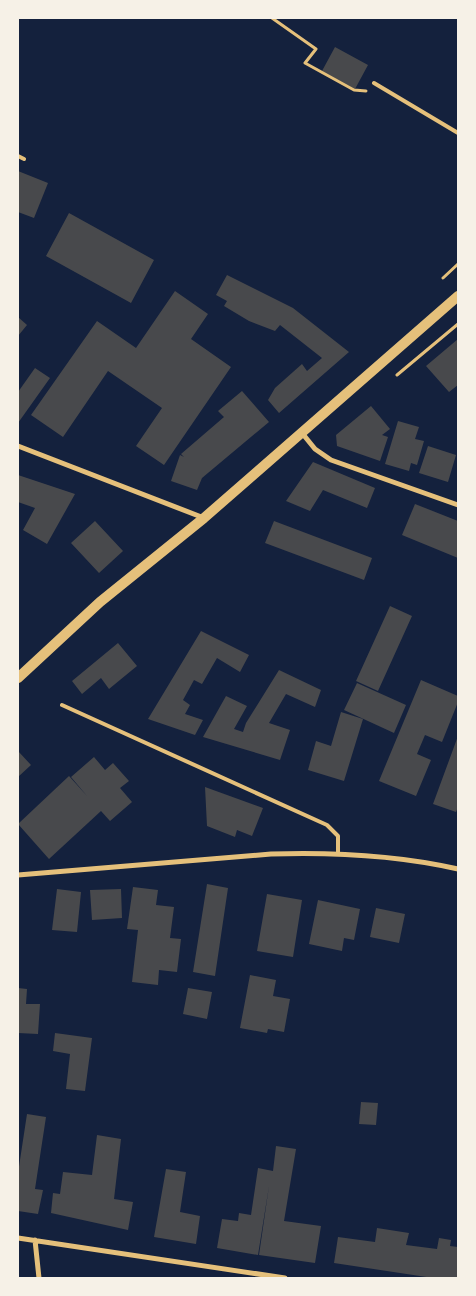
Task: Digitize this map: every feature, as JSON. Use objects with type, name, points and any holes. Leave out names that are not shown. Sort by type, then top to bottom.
[{"type":"main road","points":[[18,678],[100,602],[204,518],[458,296]]},
{"type":"street","points":[[301,432],[315,449],[331,460],[458,505]]},
{"type":"street","points":[[18,446],[204,518]]},
{"type":"street","points":[[18,875],[271,854],[338,853],[384,856],[458,869]]},
{"type":"street","points":[[18,1238],[285,1278]]},
{"type":"street","points":[[35,1240],[39,1278]]},
{"type":"lane","points":[[374,83],[458,133]]},
{"type":"lane","points":[[18,156],[24,159]]},
{"type":"lane","points":[[62,705],[327,824],[338,836],[338,853]]},
{"type":"path","points":[[272,18],[316,49],[305,63],[354,90],[366,91],[374,83]]},
{"type":"path","points":[[443,278],[458,264]]},
{"type":"path","points":[[397,376],[458,324]]},
{"type":"building","points":[[335,47],[368,65],[355,89],[322,71]]},
{"type":"building","points":[[18,171],[48,183],[34,218],[18,212]]},
{"type":"building","points":[[69,213],[154,260],[131,303],[46,256]]},
{"type":"building","points":[[227,275],[293,308],[349,352],[279,413],[268,400],[275,388],[302,364],[307,371],[322,358],[280,325],[275,331],[249,321],[224,306],[227,301],[216,295]]},
{"type":"building","points":[[175,291],[208,314],[191,339],[231,367],[164,465],[136,446],[162,408],[108,371],[63,437],[31,415],[97,321],[136,348]]},
{"type":"building","points":[[18,317],[27,325],[18,336]]},
{"type":"building","points":[[458,339],[458,385],[449,392],[426,366]]},
{"type":"building","points":[[35,368],[50,378],[18,423],[18,392]]},
{"type":"building","points":[[242,391],[269,422],[202,478],[197,490],[171,481],[180,455],[184,457],[181,454],[224,417],[218,411]]},
{"type":"building","points":[[371,406],[390,429],[382,435],[388,437],[380,461],[337,446],[336,435]]},
{"type":"building","points":[[398,421],[419,427],[415,439],[424,441],[417,465],[411,463],[409,471],[385,464]]},
{"type":"building","points":[[428,446],[456,455],[448,482],[419,473]]},
{"type":"building","points":[[313,462],[375,488],[367,508],[323,490],[310,511],[286,501]]},
{"type":"building","points":[[18,475],[75,494],[47,544],[23,530],[35,508],[18,502]]},
{"type":"building","points":[[415,504],[458,521],[458,558],[402,535]]},
{"type":"building","points":[[95,521],[123,551],[99,573],[71,543]]},
{"type":"building","points":[[274,521],[372,558],[364,580],[265,543]]},
{"type":"building","points":[[390,606],[412,616],[378,691],[356,681]]},
{"type":"building","points":[[201,631],[249,655],[240,672],[217,658],[202,684],[194,680],[183,700],[190,705],[185,714],[203,720],[195,735],[148,719]]},
{"type":"building","points":[[118,643],[137,666],[109,689],[101,678],[82,694],[72,681]]},
{"type":"building","points":[[279,670],[321,690],[315,707],[286,694],[269,723],[290,730],[280,760],[203,737],[226,696],[247,706],[234,729],[243,732],[246,723]]},
{"type":"building","points":[[421,680],[458,696],[458,702],[442,742],[425,735],[417,754],[431,760],[416,796],[379,781]]},
{"type":"building","points":[[357,683],[406,705],[394,733],[344,710]]},
{"type":"building","points":[[341,712],[363,719],[344,781],[308,770],[316,741],[331,746]]},
{"type":"building","points":[[458,736],[458,807],[456,812],[433,804]]},
{"type":"building","points":[[18,751],[31,765],[18,777]]},
{"type":"building","points":[[94,757],[105,770],[113,763],[129,781],[120,788],[132,802],[110,821],[101,811],[49,859],[18,824],[69,776],[87,796],[71,777]]},
{"type":"building","points":[[205,787],[263,808],[252,836],[237,830],[235,837],[207,826]]},
{"type":"building","points":[[207,884],[228,888],[215,976],[193,972]]},
{"type":"building","points":[[133,887],[158,890],[156,905],[174,907],[170,938],[181,939],[177,972],[159,970],[158,985],[132,982],[138,930],[127,929]]},
{"type":"building","points":[[57,889],[81,892],[77,932],[52,930]]},
{"type":"building","points":[[121,889],[122,918],[92,920],[90,890]]},
{"type":"building","points":[[267,894],[302,900],[293,957],[257,951]]},
{"type":"building","points":[[318,900],[360,909],[354,940],[344,938],[342,951],[309,944]]},
{"type":"building","points":[[376,908],[405,914],[399,943],[370,937]]},
{"type":"building","points":[[250,975],[276,980],[273,996],[290,999],[284,1032],[268,1029],[267,1033],[240,1028]]},
{"type":"building","points":[[18,988],[27,989],[26,1004],[40,1004],[38,1034],[18,1033]]},
{"type":"building","points":[[188,988],[212,992],[207,1019],[183,1014]]},
{"type":"building","points":[[55,1033],[92,1038],[85,1091],[66,1089],[70,1054],[53,1051]]},
{"type":"building","points":[[361,1102],[378,1103],[376,1125],[359,1124]]},
{"type":"building","points":[[27,1114],[46,1117],[35,1189],[43,1190],[38,1214],[18,1211],[18,1173]]},
{"type":"building","points":[[97,1135],[121,1139],[114,1199],[133,1202],[128,1230],[51,1213],[53,1193],[60,1194],[63,1172],[92,1175]]},
{"type":"building","points":[[276,1146],[296,1149],[284,1221],[321,1226],[315,1263],[259,1255],[269,1186],[258,1255],[217,1248],[222,1219],[238,1221],[239,1213],[251,1215],[258,1168],[273,1171]]},
{"type":"building","points":[[166,1169],[186,1172],[180,1212],[200,1216],[196,1244],[154,1237]]},
{"type":"building","points":[[377,1228],[409,1233],[406,1245],[437,1249],[439,1238],[451,1240],[450,1246],[458,1247],[458,1278],[433,1278],[334,1263],[338,1237],[375,1242]]}]
